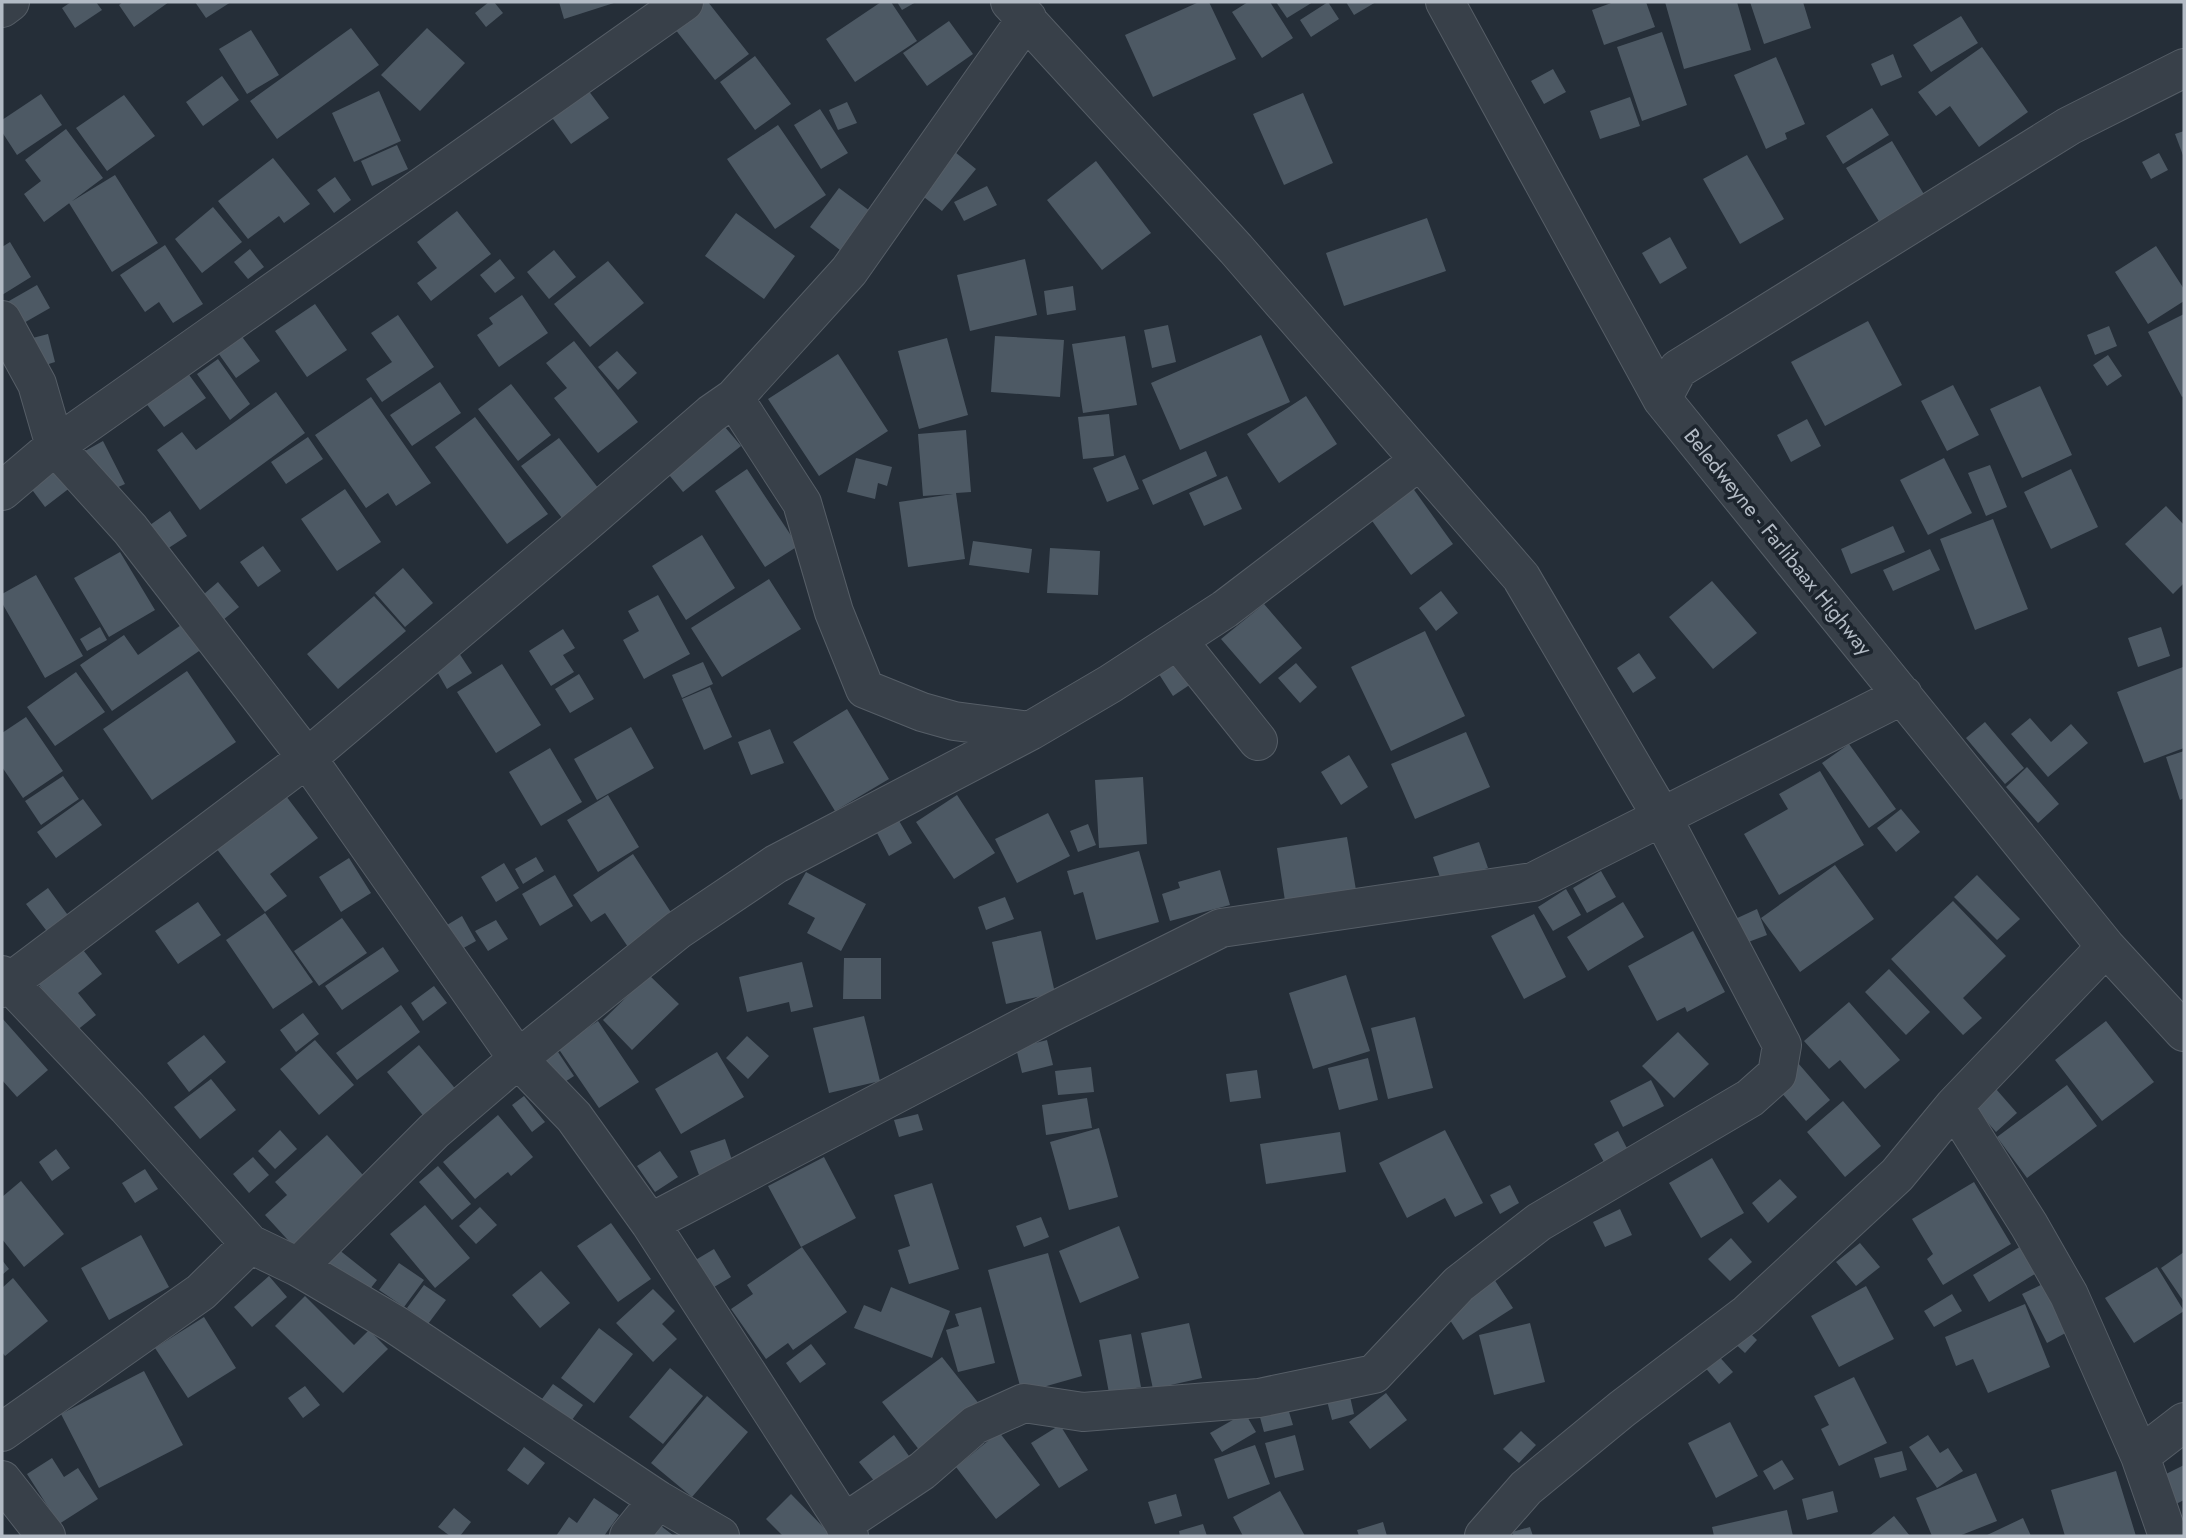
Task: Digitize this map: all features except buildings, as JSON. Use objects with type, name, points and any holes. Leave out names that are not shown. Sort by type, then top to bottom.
[{"type":"street","points":[[2,8],[10,2]]},
{"type":"street","points":[[2,491],[55,446],[684,2]]},
{"type":"street","name":"Beledweyne - Farlibaax Highway","points":[[1445,2],[1662,400],[2106,947],[2184,1032]]},
{"type":"street","points":[[2,320],[37,384],[55,446],[130,529],[307,758],[518,1059],[574,1116],[650,1223],[846,1530],[975,1426],[1024,1403],[1083,1412],[1259,1398],[1374,1374],[1459,1284],[1539,1222],[1749,1098],[1777,1074],[1782,1045],[1662,817],[1521,577],[1236,249],[1019,10],[849,271],[734,398],[711,414],[307,758],[4,982],[127,1107],[250,1244],[298,1267],[396,1325],[658,1500],[720,1536]]},
{"type":"street","points":[[1662,400],[1678,369],[2069,126],[2184,68]]},
{"type":"street","points":[[734,398],[802,503],[834,612],[865,689],[922,712],[954,721],[1030,731]]},
{"type":"street","points":[[298,1267],[434,1131],[518,1059],[678,930],[776,864],[1030,731],[1178,641],[1225,609],[1419,461]]},
{"type":"street","points":[[1178,641],[1258,741]]},
{"type":"street","points":[[650,1223],[1056,1010],[1221,928],[1533,883],[1903,695]]},
{"type":"street","points":[[1484,1536],[1526,1489],[1622,1409],[1756,1305],[1897,1175],[1954,1106],[2106,947]]},
{"type":"street","points":[[1954,1106],[2029,1225],[2069,1295],[2140,1456],[2168,1536]]},
{"type":"street","points":[[2,1432],[201,1292],[250,1244]]},
{"type":"street","points":[[2140,1456],[2184,1422]]},
{"type":"street","points":[[2,1480],[46,1536]]},
{"type":"street","points":[[629,1536],[658,1500]]}]
